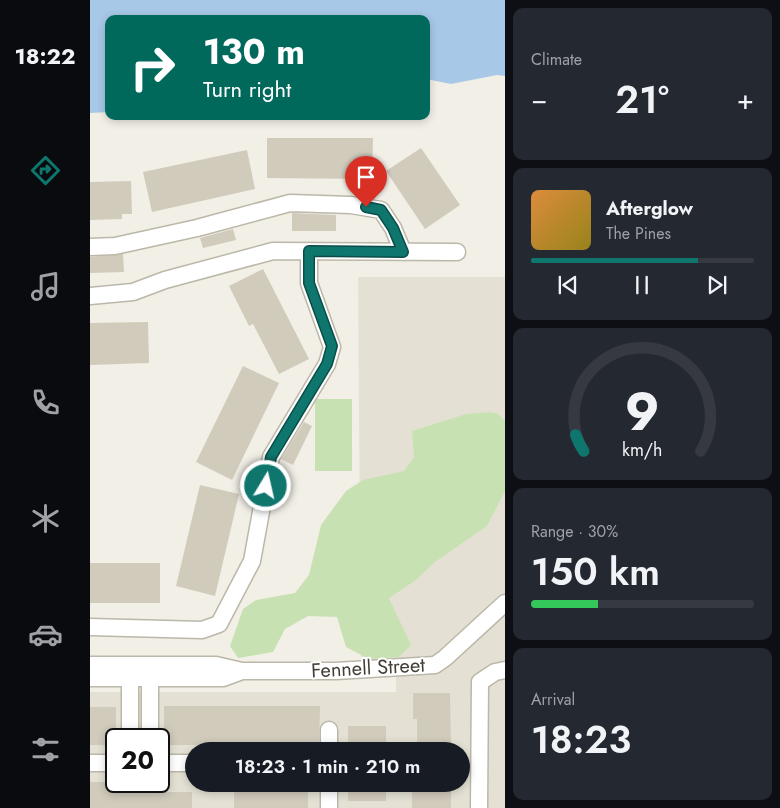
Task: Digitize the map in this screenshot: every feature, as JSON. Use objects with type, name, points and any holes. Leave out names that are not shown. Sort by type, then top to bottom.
[{"type":"street","points":[[90,247],[114,246],[188,230],[290,204],[351,205],[381,210],[393,228],[403,252]]},
{"type":"street","points":[[90,296],[133,292],[165,280],[273,251],[457,252]]},
{"type":"street","points":[[90,627],[202,630],[219,624],[252,561],[271,457],[327,364],[332,346],[309,283],[309,251]]},
{"type":"street","name":"Fennell Street","points":[[90,678],[130,672],[150,672],[216,665],[242,671],[336,671],[435,664],[445,658],[504,607]]},
{"type":"street","name":"Fennell Street","points":[[90,665],[130,672]]},
{"type":"street","points":[[480,808],[480,682],[495,672],[505,670]]},
{"type":"street","points":[[130,672],[130,728]]},
{"type":"street","points":[[150,672],[150,728]]},
{"type":"street","points":[[329,730],[329,742]]},
{"type":"street","points":[[90,763],[105,763]]},
{"type":"street","points":[[170,763],[185,763]]},
{"type":"street","points":[[329,792],[330,808]]},
{"type":"shaded area","points":[[358,277],[505,277],[505,808],[90,808],[90,692],[396,692],[396,671],[361,671]]},
{"type":"green space","points":[[315,399],[352,399],[352,471],[315,471]]},
{"type":"green space","points":[[491,412],[498,414],[505,421],[505,491],[487,526],[435,562],[416,580],[389,598],[411,645],[399,657],[369,659],[346,647],[337,617],[308,616],[285,629],[273,652],[238,658],[230,646],[243,609],[256,600],[295,593],[309,575],[321,525],[346,491],[363,480],[404,471],[414,457],[412,431],[466,414]]},
{"type":"water","points":[[90,0],[505,0],[505,76],[497,75],[451,84],[430,80],[430,15],[105,15],[105,112],[90,113]]},
{"type":"building","points":[[267,138],[373,138],[372,179],[267,178]]},
{"type":"building","points":[[421,148],[460,205],[425,229],[386,171]]},
{"type":"building","points":[[247,150],[255,189],[152,212],[143,172]]},
{"type":"building","points":[[131,181],[132,214],[122,214],[122,219],[90,220],[90,182]]},
{"type":"building","points":[[292,213],[336,215],[336,231],[292,231]]},
{"type":"building","points":[[233,229],[236,240],[203,248],[200,238]]},
{"type":"building","points":[[123,254],[124,272],[90,273],[90,257]]},
{"type":"building","points":[[263,269],[309,359],[279,374],[253,324],[249,326],[229,286]]},
{"type":"building","points":[[148,322],[149,363],[90,365],[90,323]]},
{"type":"building","points":[[243,366],[279,383],[232,480],[196,462]]},
{"type":"building","points":[[304,422],[312,426],[293,465],[281,459]]},
{"type":"building","points":[[200,485],[239,494],[215,596],[176,586]]},
{"type":"building","points":[[90,563],[160,563],[160,603],[90,603]]},
{"type":"building","points":[[413,693],[450,693],[451,742],[417,742],[417,719],[413,719]]},
{"type":"building","points":[[164,706],[320,706],[319,742],[185,742],[185,745],[170,745],[170,728],[164,728]]},
{"type":"building","points":[[90,707],[116,707],[116,728],[105,728],[105,745],[90,745]]},
{"type":"building","points":[[348,726],[386,726],[386,742],[348,742]]},
{"type":"building","points":[[90,782],[105,782],[105,793],[192,792],[192,808],[90,808]]},
{"type":"building","points":[[234,792],[308,792],[308,808],[234,808]]},
{"type":"building","points":[[348,792],[386,792],[386,801],[348,801]]},
{"type":"building","points":[[412,792],[451,792],[451,808],[412,808]]},
{"type":"route","points":[[266,486],[271,457],[327,364],[332,346],[309,283],[309,251],[403,252],[393,228],[381,210],[366,207]]}]
